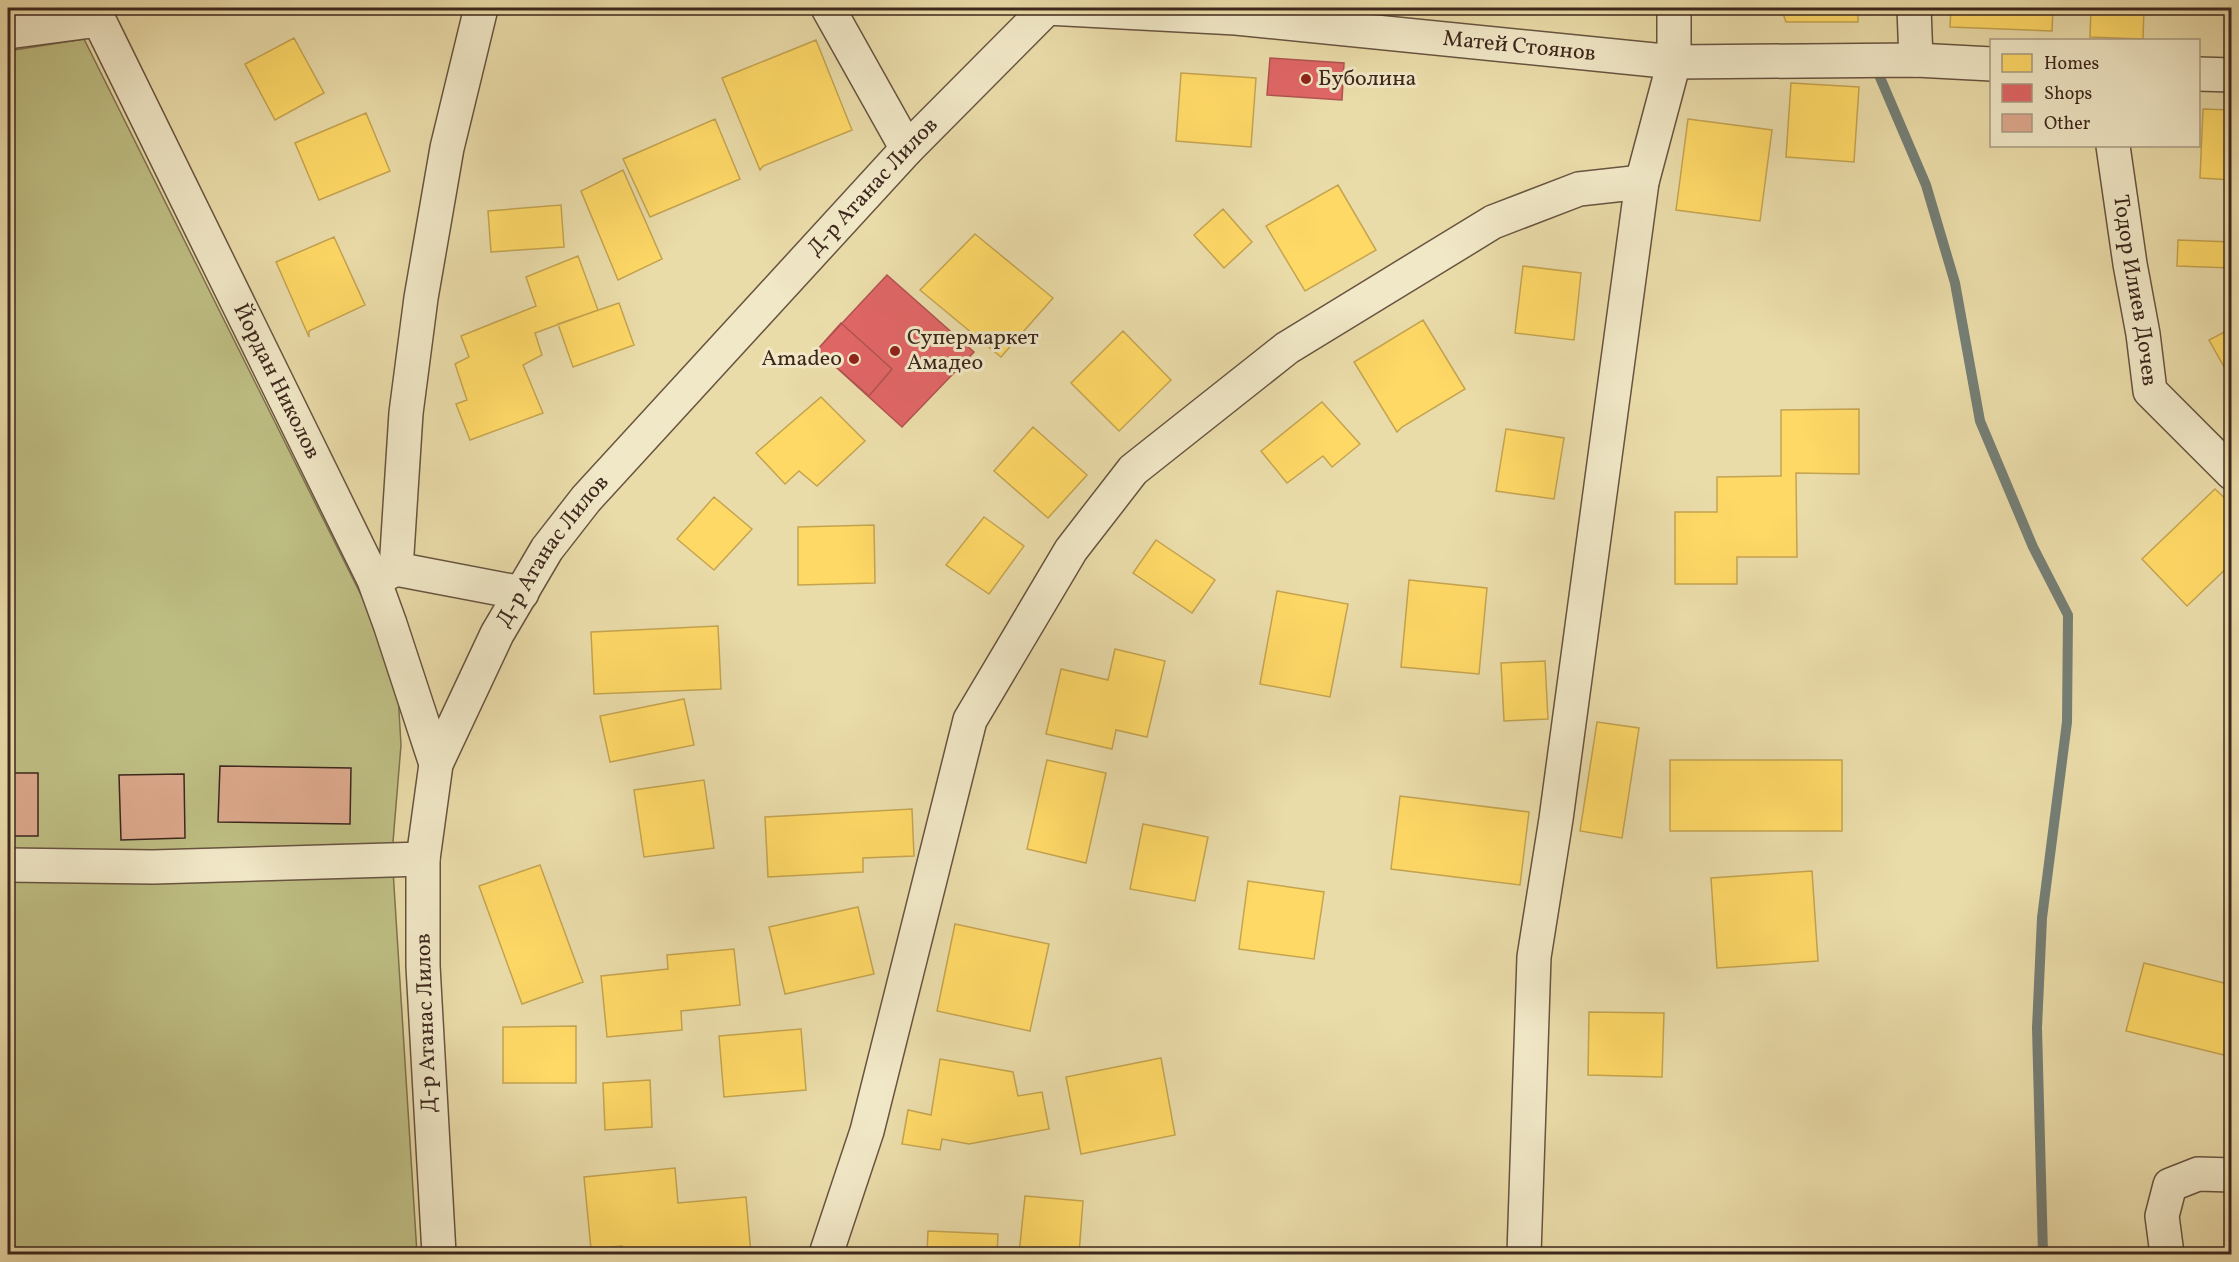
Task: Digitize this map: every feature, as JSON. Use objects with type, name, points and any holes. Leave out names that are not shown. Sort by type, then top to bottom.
[{"type":"street","points":[[481,8],[447,148],[421,298],[385,574],[522,593]]},
{"type":"street","points":[[828,8],[907,149]]},
{"type":"street","name":"Д-р Атанас Лилов","points":[[439,1254],[423,966],[423,859],[436,764],[496,634],[547,549],[586,499],[907,149],[1047,8]]},
{"type":"street","name":"Матей Стоянов","points":[[1047,8],[1236,18],[1674,62],[1916,60],[1990,64]]},
{"type":"street","points":[[1524,1254],[1534,957],[1556,819],[1642,182],[1674,62],[1674,8]]},
{"type":"street","points":[[1914,8],[1916,60]]},
{"type":"street","points":[[8,32],[96,14]]},
{"type":"street","name":"Йордан Николов","points":[[96,14],[385,574],[390,624],[436,764]]},
{"type":"street","points":[[2200,74],[2232,75]]},
{"type":"street","name":"Тодор Илиев Дочев","points":[[2113,147],[2150,391],[2232,473]]},
{"type":"street","points":[[826,1254],[867,1131],[970,720],[1071,550],[1133,470],[1287,348],[1493,222],[1579,189],[1642,182]]},
{"type":"street","points":[[8,865],[153,867],[423,859]]},
{"type":"street","points":[[2167,1254],[2162,1216],[2170,1185],[2198,1174],[2232,1175]]},
{"type":"green space","points":[[84,39],[384,641],[398,694],[401,745],[392,854],[417,1254],[8,1254],[8,51]]},
{"type":"building: Homes","points":[[1781,8],[1858,8],[1858,22],[1786,22]]},
{"type":"building: Homes","points":[[1951,8],[2053,8],[2052,31],[1950,27]]},
{"type":"building: Homes","points":[[2091,8],[2144,8],[2143,39],[2090,37]]},
{"type":"building: Homes","points":[[294,38],[324,93],[275,120],[245,64]]},
{"type":"building: Homes","points":[[816,40],[852,130],[763,166],[760,170],[722,78]]},
{"type":"building: Homes","points":[[1181,73],[1256,78],[1251,147],[1176,141]]},
{"type":"building: Homes","points":[[1791,83],[1859,87],[1854,162],[1786,157]]},
{"type":"building: Homes","points":[[2203,109],[2232,110],[2232,180],[2200,178]]},
{"type":"building: Homes","points":[[366,113],[390,171],[319,200],[295,143]]},
{"type":"building: Homes","points":[[715,119],[740,179],[650,217],[623,159]]},
{"type":"building: Homes","points":[[1688,119],[1772,130],[1760,221],[1676,210]]},
{"type":"building: Homes","points":[[623,170],[662,259],[618,280],[581,191]]},
{"type":"building: Homes","points":[[1338,185],[1376,250],[1305,291],[1266,226]]},
{"type":"building: Homes","points":[[561,205],[564,247],[491,252],[488,211]]},
{"type":"building: Homes","points":[[1223,209],[1252,242],[1224,268],[1194,235]]},
{"type":"building: Homes","points":[[975,234],[1053,298],[1001,357],[920,290]]},
{"type":"building: Homes","points":[[334,237],[365,305],[309,331],[309,337],[276,262]]},
{"type":"building: Homes","points":[[2178,240],[2232,242],[2232,268],[2177,266]]},
{"type":"building: Homes","points":[[578,256],[598,310],[535,333],[542,355],[523,365],[543,413],[470,440],[456,404],[467,400],[455,364],[469,357],[461,336],[536,306],[526,277]]},
{"type":"building: Homes","points":[[1523,266],[1581,273],[1574,340],[1515,333]]},
{"type":"building: Homes","points":[[619,303],[634,345],[573,367],[558,324]]},
{"type":"building: Homes","points":[[1423,320],[1465,389],[1397,432],[1354,362]]},
{"type":"building: Homes","points":[[2232,328],[2232,381],[2209,340]]},
{"type":"building: Homes","points":[[1123,331],[1171,380],[1119,431],[1071,383]]},
{"type":"building: Homes","points":[[821,397],[865,441],[817,486],[799,471],[785,484],[756,453]]},
{"type":"building: Homes","points":[[1322,402],[1360,444],[1332,467],[1323,456],[1287,483],[1261,451]]},
{"type":"building: Homes","points":[[1859,409],[1859,474],[1796,473],[1797,557],[1737,557],[1737,584],[1675,584],[1675,512],[1717,512],[1717,477],[1781,476],[1781,410]]},
{"type":"building: Homes","points":[[1033,427],[1087,475],[1048,518],[994,471]]},
{"type":"building: Homes","points":[[1506,429],[1564,438],[1554,499],[1496,491]]},
{"type":"building: Homes","points":[[2215,489],[2232,505],[2232,563],[2187,606],[2142,559]]},
{"type":"building: Homes","points":[[714,497],[752,529],[714,570],[677,539]]},
{"type":"building: Homes","points":[[984,517],[1024,546],[989,594],[946,565]]},
{"type":"building: Homes","points":[[874,525],[875,583],[798,585],[798,527]]},
{"type":"building: Homes","points":[[1156,540],[1215,580],[1192,613],[1133,573]]},
{"type":"building: Homes","points":[[1409,580],[1487,588],[1479,674],[1401,667]]},
{"type":"building: Homes","points":[[1277,591],[1348,604],[1330,697],[1260,684]]},
{"type":"building: Homes","points":[[718,626],[721,689],[594,694],[591,632]]},
{"type":"building: Homes","points":[[1115,649],[1165,661],[1147,737],[1116,730],[1112,749],[1046,734],[1061,669],[1108,680]]},
{"type":"building: Homes","points":[[1545,661],[1548,719],[1504,721],[1501,663]]},
{"type":"building: Homes","points":[[684,699],[694,745],[610,762],[600,716]]},
{"type":"building: Homes","points":[[1597,722],[1639,728],[1622,838],[1580,831]]},
{"type":"building: Homes","points":[[1047,760],[1106,773],[1086,863],[1027,849]]},
{"type":"building: Homes","points":[[1670,760],[1842,760],[1842,831],[1670,831]]},
{"type":"building: Homes","points":[[704,780],[714,848],[644,857],[634,790]]},
{"type":"building: Homes","points":[[1400,796],[1529,812],[1520,885],[1391,869]]},
{"type":"building: Homes","points":[[912,809],[914,856],[863,858],[863,872],[768,877],[765,817]]},
{"type":"building: Homes","points":[[1143,824],[1208,837],[1195,901],[1130,889]]},
{"type":"building: Homes","points":[[540,865],[583,982],[522,1004],[479,886]]},
{"type":"building: Homes","points":[[1812,871],[1818,961],[1717,968],[1711,878]]},
{"type":"building: Homes","points":[[1248,881],[1324,892],[1314,959],[1239,949]]},
{"type":"building: Homes","points":[[858,907],[874,974],[785,994],[769,927]]},
{"type":"building: Homes","points":[[955,924],[1049,944],[1030,1031],[937,1011]]},
{"type":"building: Homes","points":[[734,949],[740,1005],[681,1011],[682,1030],[607,1037],[601,976],[668,969],[667,955]]},
{"type":"building: Homes","points":[[2144,963],[2232,985],[2232,1057],[2126,1031]]},
{"type":"building: Homes","points":[[1589,1012],[1664,1013],[1662,1077],[1588,1075]]},
{"type":"building: Homes","points":[[576,1026],[576,1083],[503,1083],[503,1027]]},
{"type":"building: Homes","points":[[801,1029],[806,1090],[724,1097],[719,1036]]},
{"type":"building: Homes","points":[[1161,1058],[1175,1135],[1081,1154],[1066,1077]]},
{"type":"building: Homes","points":[[940,1059],[1013,1072],[1018,1096],[1042,1092],[1049,1129],[969,1144],[942,1139],[940,1150],[902,1144],[908,1110],[931,1115]]},
{"type":"building: Homes","points":[[650,1080],[652,1127],[605,1130],[603,1083]]},
{"type":"building: Homes","points":[[675,1168],[678,1203],[746,1197],[751,1254],[623,1254],[622,1246],[591,1249],[584,1177]]},
{"type":"building: Homes","points":[[1025,1196],[1083,1201],[1079,1254],[1019,1254]]},
{"type":"building: Homes","points":[[928,1231],[998,1234],[997,1254],[927,1254]]},
{"type":"building: Shops","name":"Буболина","points":[[1270,58],[1344,63],[1342,100],[1267,95]]},
{"type":"building: Shops","name":"Супермаркет Амадео","points":[[887,275],[974,352],[902,427],[817,350]]},
{"type":"building: Shops","name":"Amadeo","points":[[841,323],[892,369],[869,396],[817,350]]},
{"type":"building: Other","points":[[220,766],[351,768],[350,824],[218,822]]},
{"type":"building: Other","points":[[8,773],[38,773],[38,836],[8,836]]},
{"type":"building: Other","points":[[184,774],[185,838],[121,840],[119,775]]},
{"type":"waterway","points":[[1879,75],[1926,185],[1955,283],[1980,421],[2033,547],[2068,615],[2067,722],[2042,918],[2037,1028],[2043,1254]]},
{"type":"place","name":"Буболина","points":[[1306,79]]},
{"type":"place","name":"Супермаркет Амадео","points":[[895,351]]},
{"type":"place","name":"Amadeo","points":[[854,359]]}]
